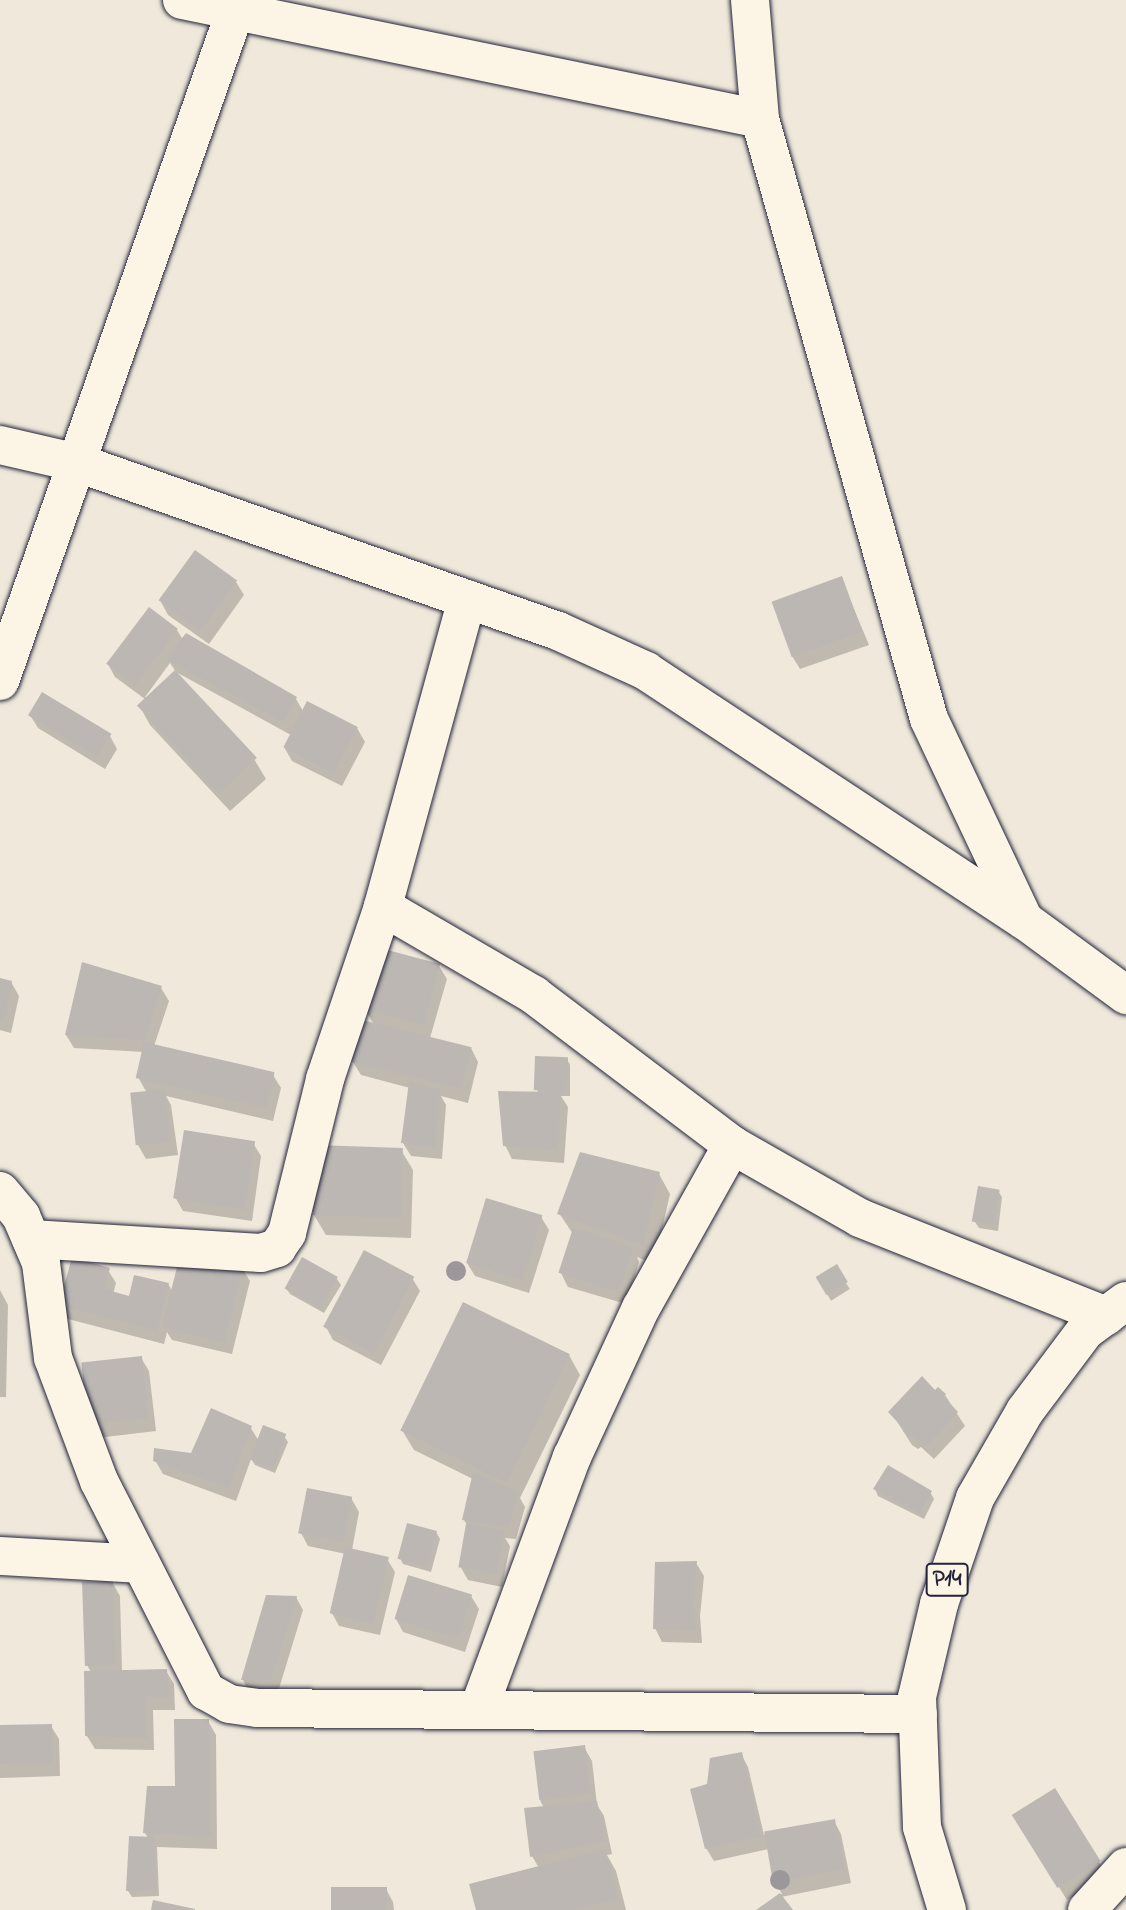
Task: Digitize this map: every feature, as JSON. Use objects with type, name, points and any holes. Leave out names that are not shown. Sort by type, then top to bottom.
[{"type":"street","points":[[182,0],[237,5],[760,119]]},
{"type":"street","points":[[751,0],[760,119],[929,719],[1024,920]]},
{"type":"street","points":[[0,681],[237,5]]},
{"type":"street","points":[[0,445],[78,463],[467,599],[558,631],[646,671],[1024,920],[1126,995]]},
{"type":"street","points":[[31,1239],[261,1253],[277,1248],[287,1233],[325,1079],[383,907],[467,599]]},
{"type":"street","points":[[383,907],[534,995],[732,1145],[860,1218],[1116,1309]]},
{"type":"street","points":[[479,1708],[572,1457],[641,1308],[732,1145]]},
{"type":"street","points":[[0,1191],[21,1216],[41,1263],[52,1358],[99,1481],[206,1691],[229,1704],[257,1708],[918,1714]]},
{"type":"street","name":"P14","points":[[947,1910],[922,1827],[917,1697],[939,1604],[975,1498],[1025,1412],[1085,1331],[1116,1309]]},
{"type":"street","points":[[0,1556],[141,1564]]},
{"type":"street","points":[[1087,1910],[1126,1867]]},
{"type":"building","points":[[195,550],[237,581],[201,631],[159,600]]},
{"type":"building","points":[[842,576],[862,631],[792,657],[772,602]]},
{"type":"building","points":[[149,607],[178,629],[135,685],[106,664]]},
{"type":"building","points":[[186,633],[297,697],[283,722],[166,659]]},
{"type":"building","points":[[175,670],[257,758],[219,793],[137,705]]},
{"type":"building","points":[[42,692],[111,734],[98,757],[28,715]]},
{"type":"building","points":[[307,701],[358,727],[334,773],[283,747]]},
{"type":"building","points":[[380,948],[440,964],[424,1025],[364,1009]]},
{"type":"building","points":[[82,962],[162,986],[145,1040],[65,1035]]},
{"type":"building","points":[[0,978],[12,981],[4,1020],[0,1019]]},
{"type":"building","points":[[362,1020],[472,1047],[461,1089],[352,1062]]},
{"type":"building","points":[[144,1042],[275,1072],[266,1108],[136,1078]]},
{"type":"building","points":[[535,1056],[568,1057],[567,1091],[534,1090]]},
{"type":"building","points":[[409,1082],[440,1090],[435,1147],[401,1143]]},
{"type":"building","points":[[165,1089],[171,1142],[136,1145],[130,1093]]},
{"type":"building","points":[[498,1091],[561,1092],[557,1150],[503,1146]]},
{"type":"building","points":[[184,1130],[255,1141],[244,1209],[173,1198]]},
{"type":"building","points":[[315,1145],[403,1148],[401,1218],[313,1215]]},
{"type":"building","points":[[580,1152],[660,1172],[643,1245],[557,1214]]},
{"type":"building","points":[[978,1186],[1000,1190],[993,1225],[972,1221]]},
{"type":"building","points":[[486,1198],[542,1215],[523,1280],[466,1263]]},
{"type":"building","points":[[573,1228],[633,1247],[618,1292],[558,1273]]},
{"type":"building","points":[[364,1250],[414,1277],[373,1354],[323,1327]]},
{"type":"building","points":[[181,1251],[243,1266],[224,1342],[162,1327]]},
{"type":"building","points":[[72,1257],[110,1268],[104,1289],[129,1296],[134,1275],[169,1283],[157,1331],[59,1305]]},
{"type":"building","points":[[302,1257],[338,1277],[320,1308],[285,1288]]},
{"type":"building","points":[[837,1264],[848,1282],[826,1295],[816,1277]]},
{"type":"building","points":[[463,1302],[570,1354],[507,1483],[400,1431]]},
{"type":"building","points":[[142,1356],[148,1418],[88,1424],[81,1362]]},
{"type":"building","points":[[922,1376],[935,1390],[938,1387],[946,1394],[944,1397],[958,1412],[926,1447],[913,1435],[910,1437],[903,1431],[888,1412]]},
{"type":"building","points":[[211,1408],[252,1426],[229,1488],[153,1461],[154,1448],[191,1453]]},
{"type":"building","points":[[263,1425],[286,1434],[273,1469],[250,1460]]},
{"type":"building","points":[[888,1465],[932,1491],[920,1513],[873,1489]]},
{"type":"building","points":[[473,1472],[519,1493],[509,1527],[462,1520]]},
{"type":"building","points":[[307,1488],[352,1497],[343,1542],[298,1533]]},
{"type":"building","points":[[407,1523],[437,1531],[427,1567],[397,1559]]},
{"type":"building","points":[[466,1524],[504,1531],[497,1574],[458,1567]]},
{"type":"building","points":[[345,1547],[389,1557],[374,1623],[330,1613]]},
{"type":"building","points":[[697,1561],[693,1602],[696,1630],[653,1629],[655,1562]]},
{"type":"building","points":[[408,1575],[472,1595],[459,1639],[395,1619]]},
{"type":"building","points":[[113,1581],[116,1665],[85,1666],[82,1582]]},
{"type":"building","points":[[266,1595],[297,1596],[271,1680],[241,1680]]},
{"type":"building","points":[[167,1669],[169,1697],[146,1697],[147,1738],[85,1736],[84,1671]]},
{"type":"building","points":[[174,1719],[209,1719],[211,1836],[143,1833],[147,1786],[175,1786]]},
{"type":"building","points":[[52,1724],[53,1763],[1,1764],[0,1725]]},
{"type":"building","points":[[585,1745],[591,1794],[539,1800],[533,1751]]},
{"type":"building","points":[[742,1752],[761,1836],[705,1849],[690,1789],[707,1784],[710,1758]]},
{"type":"building","points":[[1055,1788],[1101,1861],[1057,1888],[1012,1815]]},
{"type":"building","points":[[597,1801],[606,1841],[530,1857],[524,1808]]},
{"type":"building","points":[[835,1819],[844,1869],[773,1882],[764,1832]]},
{"type":"building","points":[[129,1836],[154,1837],[156,1890],[126,1891]]},
{"type":"building","points":[[605,1849],[618,1899],[574,1910],[476,1910],[469,1884]]},
{"type":"building","points":[[331,1887],[387,1887],[387,1910],[331,1910]]},
{"type":"building","points":[[780,1893],[793,1910],[756,1910]]},
{"type":"building","points":[[153,1900],[195,1909],[195,1910],[151,1910]]}]
